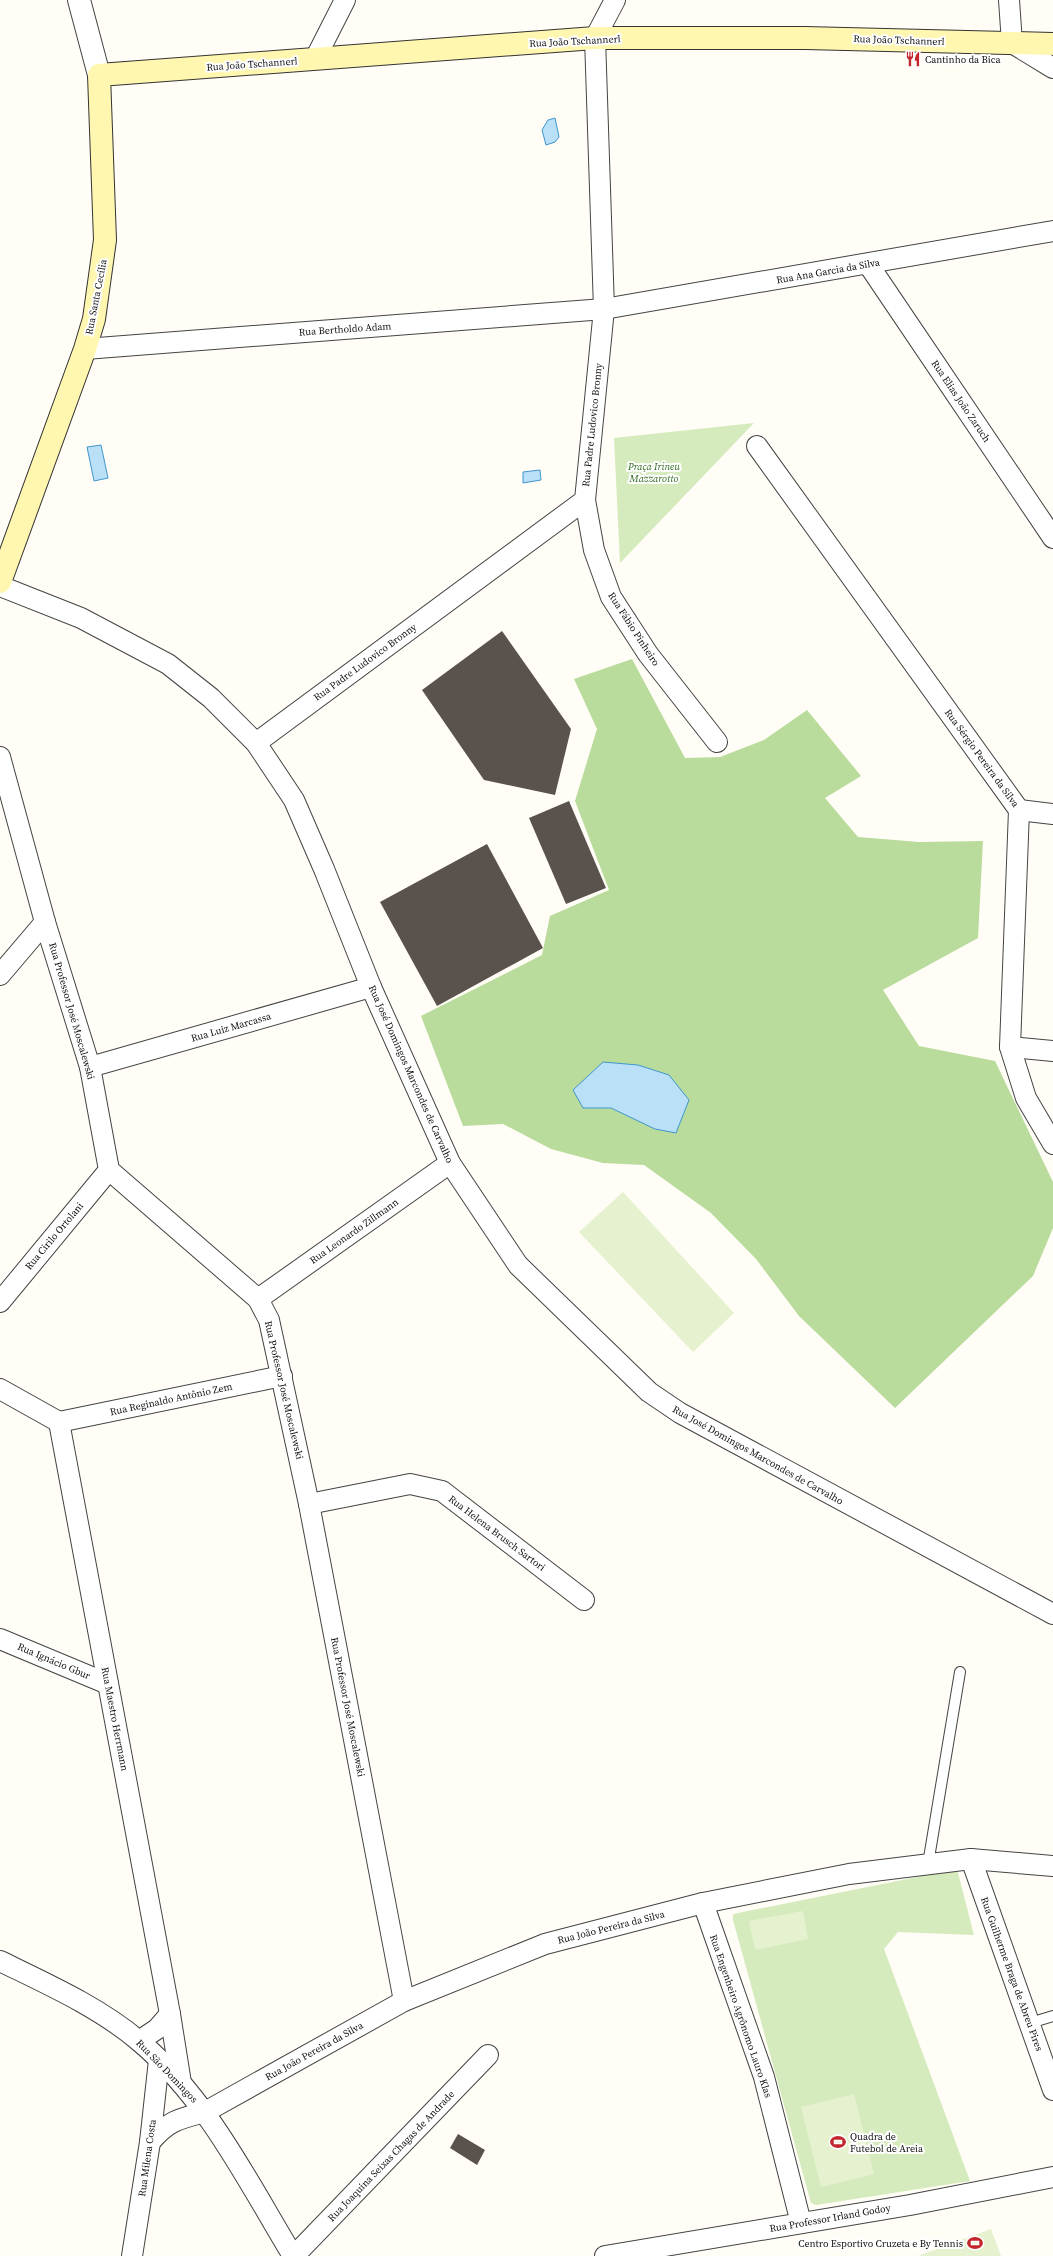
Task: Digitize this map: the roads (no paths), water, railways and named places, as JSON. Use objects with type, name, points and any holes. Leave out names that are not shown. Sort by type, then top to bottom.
[{"type":"main road","name":"Rua João Tschannerl","points":[[99,75],[595,38],[805,38],[1053,44]]},
{"type":"main road","name":"Rua Santa Cecília","points":[[0,582],[85,349],[94,319],[105,240],[99,75]]},
{"type":"street","name":"Rua Santa Cecília","points":[[79,0],[99,75]]},
{"type":"street","points":[[315,59],[345,0]]},
{"type":"street","points":[[595,38],[615,0]]},
{"type":"street","points":[[1009,0],[1012,43],[1053,68]]},
{"type":"street","name":"Rua Padre Ludovico Bronny","points":[[256,743],[585,500],[604,309],[595,38]]},
{"type":"street","name":"Rua Ana Garcia da Silva","points":[[604,309],[1053,231]]},
{"type":"street","name":"Rua Elias João Zaruch","points":[[868,264],[1053,538]]},
{"type":"street","name":"Rua Bertholdo Adam","points":[[85,349],[604,309]]},
{"type":"street","name":"Rua Sérgio Pereira da Silva","points":[[757,446],[1019,810],[1010,1047],[1026,1098],[1053,1144]]},
{"type":"street","name":"Rua Fábio Pinheiro","points":[[585,500],[594,550],[611,597],[648,654],[717,742]]},
{"type":"street","name":"Rua José Domingos Marcondes de Carvalho","points":[[0,586],[81,618],[168,664],[211,698],[256,743],[294,800],[371,987],[450,1163],[518,1265],[649,1392],[680,1413],[1053,1614]]},
{"type":"street","name":"Rua Professor José Moscalewski","points":[[0,757],[45,922],[90,1067],[109,1170],[258,1299],[269,1320],[309,1504],[404,2001]]},
{"type":"street","points":[[1019,810],[1053,814]]},
{"type":"street","points":[[0,975],[45,922]]},
{"type":"street","name":"Rua Luiz Marcassa","points":[[90,1067],[371,987]]},
{"type":"street","points":[[1010,1047],[1053,1051]]},
{"type":"street","name":"Rua Leonardo Zillmann","points":[[258,1299],[450,1163]]},
{"type":"street","name":"Rua Cirilo Ortolani","points":[[0,1302],[109,1170]]},
{"type":"street","name":"Rua Reginaldo Antônio Zem","points":[[59,1422],[282,1376]]},
{"type":"street","points":[[0,1389],[59,1422]]},
{"type":"street","name":"Rua Maestro Herrmann","points":[[59,1422],[170,2014],[181,2083]]},
{"type":"street","name":"Rua Helena Brusch Sartori","points":[[309,1504],[410,1484],[442,1492],[584,1600]]},
{"type":"street","name":"Rua Ignácio Gbur","points":[[0,1639],[108,1684]]},
{"type":"street","name":"Rua João Pereira da Silva","points":[[150,2142],[164,2126],[180,2119],[205,2112],[404,2001],[545,1944],[703,1903],[849,1874],[971,1859],[1053,1866]]},
{"type":"street","name":"Rua Guilherme Braga de Abreu Pires","points":[[971,1859],[1053,2090]]},
{"type":"street","name":"Rua Engenheiro Agrônomo Lauro Klas","points":[[703,1903],[764,2077],[801,2223]]},
{"type":"street","name":"Rua São Domingos","points":[[0,1961],[86,2005],[139,2041],[159,2060],[181,2083],[205,2112],[294,2256]]},
{"type":"street","points":[[139,2041],[157,2028],[170,2014]]},
{"type":"street","name":"Rua Joaquina Seixas Chagas de Andrade","points":[[294,2256],[488,2055]]},
{"type":"street","name":"Rua Milena Costa","points":[[132,2256],[150,2142],[159,2060]]},
{"type":"street","name":"Rua Professor Irland Godoy","points":[[605,2256],[910,2205],[1053,2177]]},
{"type":"lane","points":[[928,1864],[960,1672]]},
{"type":"lane","points":[[1030,2023],[1053,2016]]},
{"type":"water","points":[[555,118],[559,137],[555,142],[546,145],[542,130],[548,120]]},
{"type":"water","points":[[101,445],[108,478],[94,481],[87,447]]},
{"type":"water","points":[[540,470],[541,480],[523,483],[523,472]]},
{"type":"water","points":[[603,1062],[638,1065],[669,1075],[689,1100],[676,1133],[655,1129],[611,1108],[583,1108],[573,1090]]},
{"type":"place","name":"Cantinho da Bica","points":[[913,59]]},
{"type":"place","name":"Quadra de Futebol de Areia","points":[[838,2142]]},
{"type":"place","name":"Centro Esportivo Cruzeta e By Tennis","points":[[975,2243]]},
{"type":"park label","name":"Praça Irineu Mazzarotto","points":[[654,472]]}]
